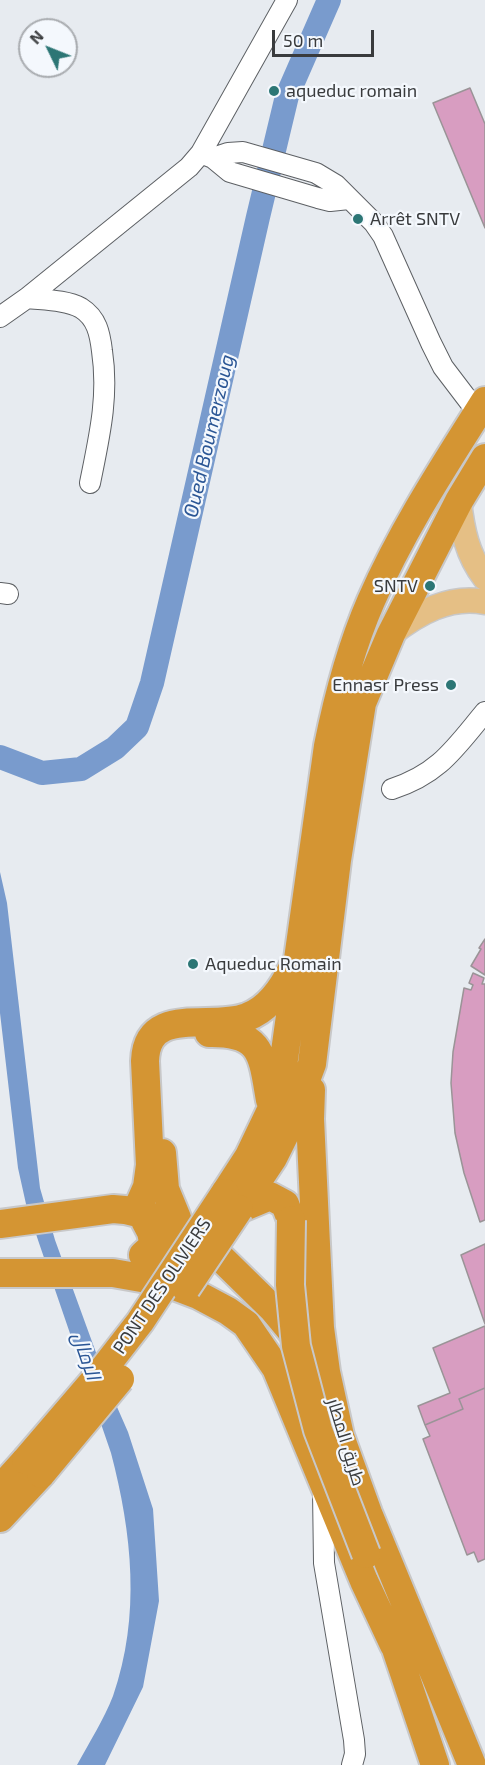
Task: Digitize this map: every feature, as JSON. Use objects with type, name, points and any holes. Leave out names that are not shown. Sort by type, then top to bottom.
[{"type":"highway","points":[[232,1201],[249,1156],[272,1110],[283,1066],[328,746],[339,693],[372,600],[405,532],[481,407]]},
{"type":"highway","points":[[232,1201],[273,1158],[289,1126],[312,1064],[337,860],[362,703],[391,634],[459,501],[485,458]]},
{"type":"highway","points":[[164,1282],[158,1268],[149,1225],[141,1213],[140,1202],[150,1176],[145,1061],[145,1050],[149,1040],[155,1032],[175,1024],[232,1021],[257,1012],[283,986],[300,951]]},
{"type":"highway","points":[[113,1274],[135,1262],[154,1246],[177,1218],[165,1189],[158,1068],[158,1057],[169,1040],[188,1033],[232,1033],[248,1040],[263,1060],[272,1110]]},
{"type":"highway","name":"طريق المطار","points":[[312,1064],[310,1119],[315,1259],[326,1372],[340,1436],[368,1513],[471,1765]]},
{"type":"highway","points":[[232,1201],[270,1196],[285,1204],[291,1220],[290,1285],[296,1346],[318,1431],[366,1554],[435,1765]]},
{"type":"highway","name":"PONT DES OLIVIERS","points":[[0,1518],[16,1475],[92,1383],[232,1201]]},
{"type":"highway","points":[[0,1224],[100,1210],[125,1210],[141,1213],[174,1224],[222,1259],[273,1309],[294,1337],[326,1372]]},
{"type":"highway","points":[[198,1295],[213,1288],[218,1282],[222,1275],[222,1259]]},
{"type":"highway","points":[[0,1273],[113,1274],[164,1282],[198,1295],[228,1311],[246,1324],[276,1368],[364,1581],[394,1645]]},
{"type":"main road","points":[[459,501],[463,533],[475,566],[485,578]]},
{"type":"main road","points":[[391,634],[412,618],[433,608],[456,602],[485,602]]},
{"type":"street","points":[[0,317],[207,155],[287,0]]},
{"type":"street","points":[[207,155],[243,152],[316,173],[336,185],[363,211],[383,236],[439,359],[481,407]]},
{"type":"street","points":[[207,155],[223,168],[237,174],[330,201],[348,199]]},
{"type":"street","points":[[27,298],[73,305],[82,309],[96,323],[105,377],[105,406],[90,483]]},
{"type":"street","points":[[392,789],[409,784],[439,766],[485,712]]},
{"type":"street","points":[[323,1482],[324,1563],[355,1761]]},
{"type":"water","name":"الرمال","points":[[0,872],[7,903],[40,1188],[55,1240],[110,1391],[128,1432],[153,1509],[159,1601],[143,1687],[105,1765],[77,1765],[109,1705],[122,1666],[130,1605],[128,1544],[111,1453],[26,1204],[18,1168],[0,1013]]},
{"type":"building","points":[[470,88],[485,124],[485,228],[433,103]]},
{"type":"building","points":[[485,939],[485,975],[471,966]]},
{"type":"building","points":[[473,973],[484,978],[482,984],[485,984],[485,1220],[480,1222],[464,1173],[455,1133],[451,1083],[453,1052],[464,988],[471,990],[473,985],[469,983]]},
{"type":"building","points":[[485,1244],[485,1324],[461,1255]]},
{"type":"building","points":[[485,1326],[485,1388],[459,1399],[463,1409],[425,1425],[418,1406],[450,1393],[433,1348]]},
{"type":"building","points":[[485,1388],[485,1559],[478,1562],[474,1552],[467,1555],[423,1439],[430,1436],[425,1425],[463,1409],[459,1399]]},
{"type":"waterway","name":"Oued Boumerzoug","points":[[0,757],[42,773],[81,769],[115,748],[137,727],[152,683],[287,96],[329,0]]},
{"type":"place","name":"aqueduc romain","points":[[274,91]]},
{"type":"place","name":"Arrêt SNTV","points":[[358,219]]},
{"type":"place","name":"SNTV","points":[[430,586]]},
{"type":"place","name":"Ennasr Press","points":[[451,685]]},
{"type":"place","name":"Aqueduc Romain","points":[[193,964]]}]
